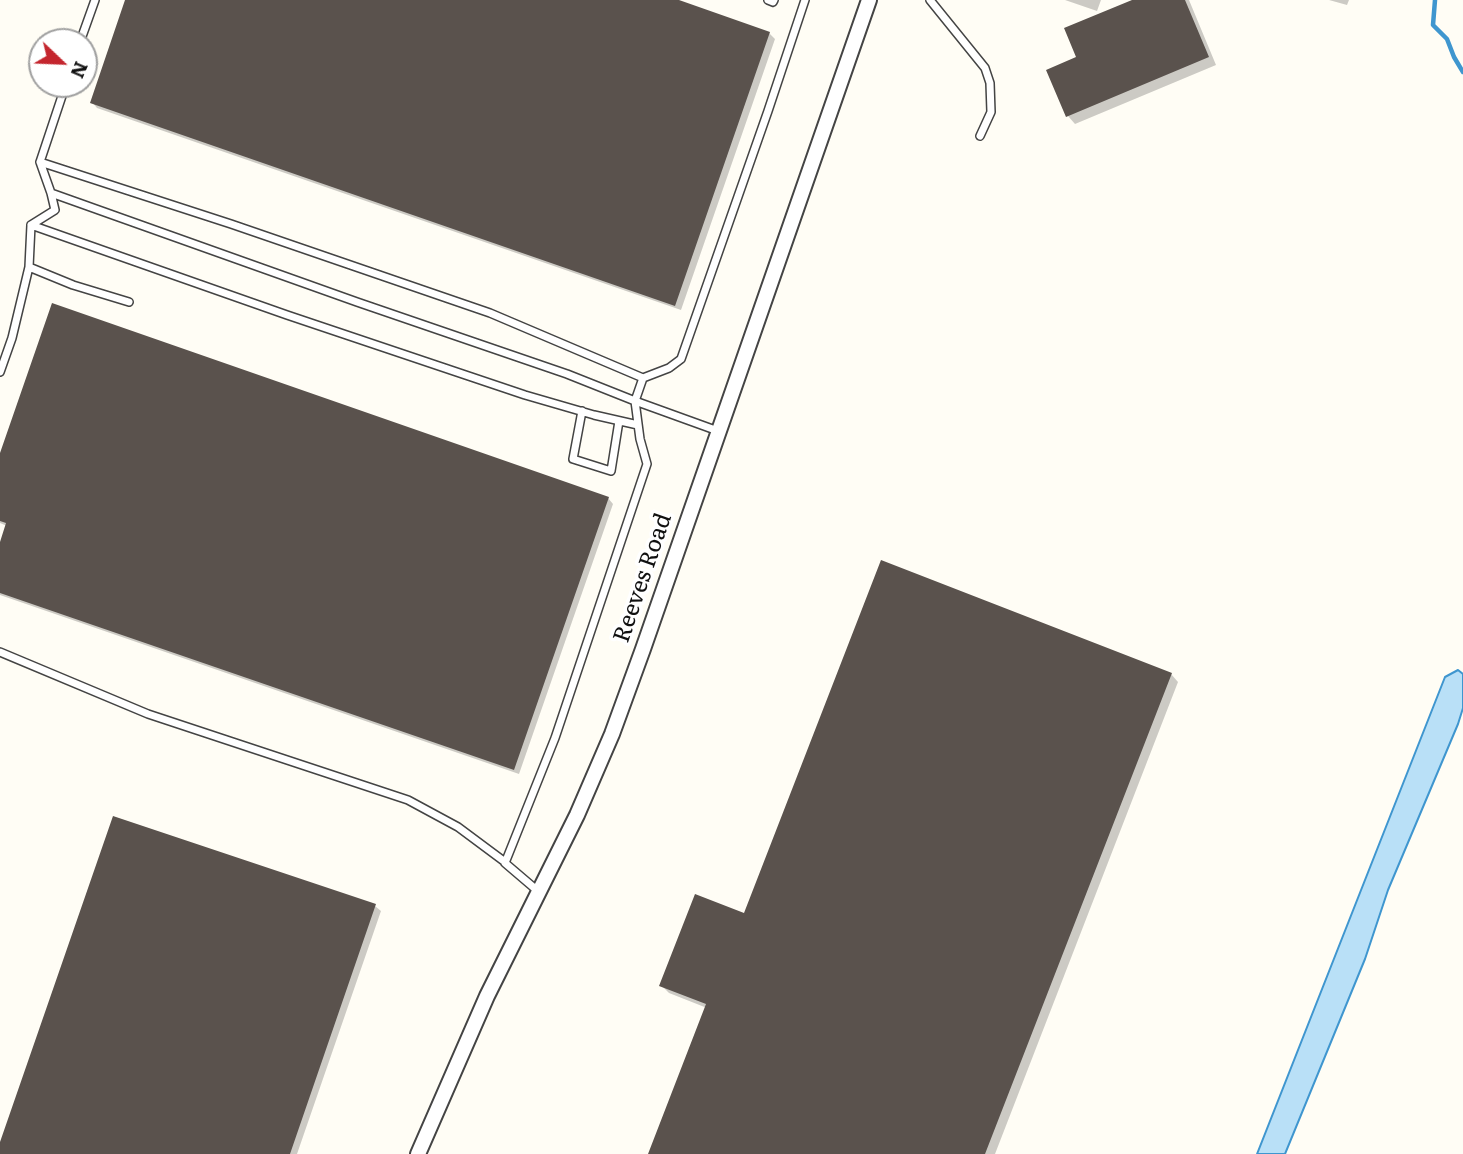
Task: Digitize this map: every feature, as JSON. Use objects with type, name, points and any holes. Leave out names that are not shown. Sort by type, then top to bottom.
[{"type":"street","name":"Reeves Road","points":[[418,1154],[487,996],[577,814],[612,734],[869,0]]},
{"type":"lane","points":[[85,28],[95,0]]},
{"type":"lane","points":[[768,0],[774,0]]},
{"type":"lane","points":[[40,162],[490,313],[643,378],[669,368],[681,359],[805,0]]},
{"type":"lane","points":[[930,0],[985,68],[990,83],[991,112],[980,136]]},
{"type":"lane","points":[[31,225],[55,210],[40,162],[61,98]]},
{"type":"lane","points":[[51,193],[567,374],[718,431]]},
{"type":"lane","points":[[0,372],[12,338],[29,267],[31,225]]},
{"type":"lane","points":[[31,225],[525,396],[638,425]]},
{"type":"lane","points":[[29,267],[73,285],[129,302]]},
{"type":"lane","points":[[505,862],[555,738],[647,464],[635,401],[643,378]]},
{"type":"lane","points":[[582,411],[573,459],[611,471],[619,421]]},
{"type":"lane","points":[[0,652],[148,714],[408,800],[458,828],[505,862],[539,893]]},
{"type":"water","points":[[1458,670],[1463,674],[1463,708],[1458,724],[1388,890],[1365,959],[1285,1154],[1257,1154],[1445,677]]},
{"type":"building","points":[[125,0],[679,0],[770,32],[675,306],[90,103],[92,98],[98,98],[98,79]]},
{"type":"building","points":[[1132,0],[1185,0],[1209,57],[1066,117],[1046,70],[1076,57],[1064,28]]},
{"type":"building","points":[[52,303],[609,497],[514,770],[0,593],[0,542],[6,523],[0,521],[0,453]]},
{"type":"building","points":[[881,560],[1172,673],[985,1154],[648,1154],[706,1004],[659,986],[695,894],[744,913]]},
{"type":"building","points":[[113,816],[376,904],[290,1154],[0,1154],[0,1142]]},
{"type":"waterway","points":[[1435,0],[1433,25],[1447,39],[1463,72]]}]
